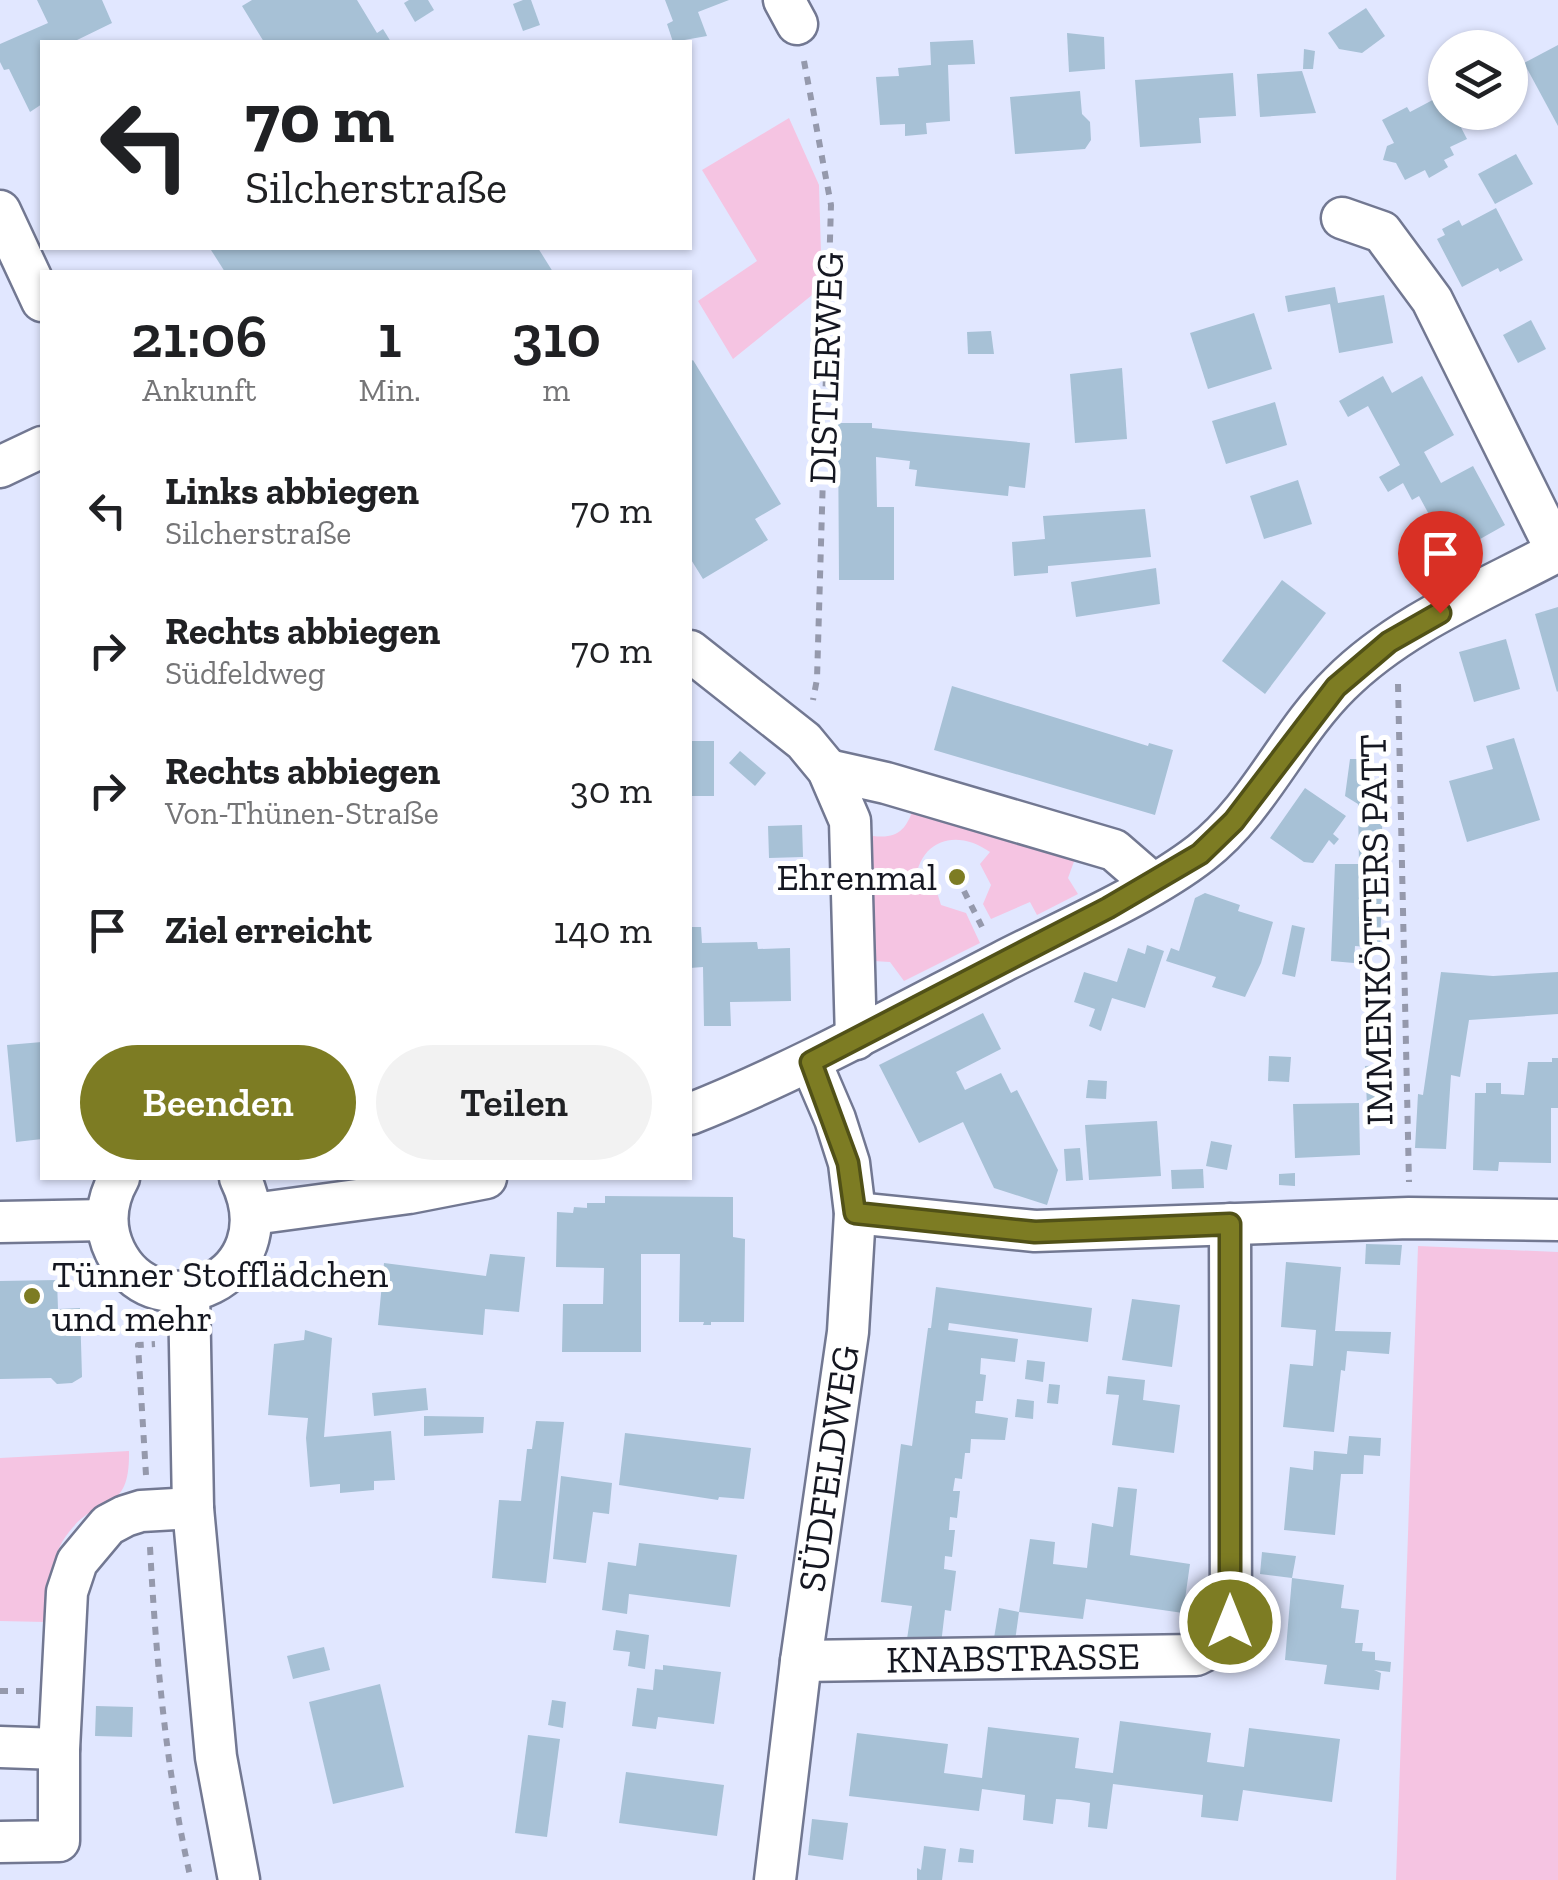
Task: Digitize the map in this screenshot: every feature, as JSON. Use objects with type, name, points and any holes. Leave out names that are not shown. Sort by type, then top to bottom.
[{"type":"street","points":[[0,212],[40,297]]},
{"type":"street","points":[[692,1113],[811,1062],[1200,854],[1234,821],[1336,687],[1389,642],[1557,551],[1432,300],[1382,232],[1342,218]]},
{"type":"street","points":[[0,467],[40,448]]},
{"type":"street","points":[[692,653],[816,755],[886,783],[1114,850],[1152,883]]},
{"type":"street","points":[[816,755],[850,821],[856,1039]]},
{"type":"street","name":"SÜDFELDWEG","points":[[775,1880],[800,1661],[848,1332],[855,1213],[848,1163],[811,1062]]},
{"type":"street","points":[[118,1180],[109,1199],[106,1220],[114,1250],[134,1275],[152,1286],[190,1291],[213,1283],[230,1271],[247,1245],[247,1196],[409,1194],[476,1180]]},
{"type":"street","points":[[855,1213],[1035,1232],[1409,1218],[1558,1220]]},
{"type":"street","points":[[0,1222],[106,1220]]},
{"type":"street","name":"KNABSTRASSE","points":[[800,1661],[1196,1656],[1220,1644],[1230,1622],[1230,1224]]},
{"type":"street","points":[[190,1291],[193,1508],[216,1757],[238,1880]]},
{"type":"street","points":[[0,1842],[59,1842],[67,1592],[77,1562],[108,1524],[125,1516],[141,1511],[193,1508]]},
{"type":"street","points":[[0,1747],[59,1749]]},
{"type":"path","name":"DISTLERWEG","points":[[790,12],[831,205],[816,755]]},
{"type":"path","name":"IMMENKÖTTERS PATT","points":[[1389,642],[1398,666],[1409,1218]]},
{"type":"shaded area","points":[[789,118],[819,185],[822,287],[733,359],[698,301],[757,261],[702,170]]},
{"type":"shaded area","points":[[914,807],[1076,856],[1068,878],[1078,894],[1037,915],[1030,902],[991,919],[983,904],[991,885],[980,864],[990,852],[964,840],[940,843],[923,858],[915,886],[935,886],[941,905],[966,913],[980,943],[904,981],[890,962],[873,961],[873,836],[900,831]]},
{"type":"shaded area","points":[[1418,1246],[1558,1252],[1558,1880],[1396,1880]]},
{"type":"shaded area","points":[[129,1451],[128,1472],[119,1495],[81,1520],[57,1552],[46,1622],[0,1621],[0,1458]]},
{"type":"building","points":[[37,0],[102,0],[112,23],[77,40],[40,40],[40,105],[30,112],[9,69],[4,70],[0,62],[0,44],[48,23]]},
{"type":"building","points":[[252,0],[357,0],[377,33],[383,29],[390,40],[263,40],[242,6]]},
{"type":"building","points":[[428,0],[434,10],[415,22],[404,3]]},
{"type":"building","points":[[531,0],[540,25],[523,31],[513,4]]},
{"type":"building","points":[[665,0],[729,0],[698,12],[707,36],[672,40],[667,24],[673,21]]},
{"type":"building","points":[[1366,8],[1385,36],[1362,53],[1339,49],[1328,33]]},
{"type":"building","points":[[1067,33],[1104,37],[1105,69],[1069,72]]},
{"type":"building","points":[[973,40],[975,64],[948,65],[950,121],[926,123],[927,134],[905,136],[905,124],[880,125],[876,77],[899,76],[898,68],[931,65],[930,42]]},
{"type":"building","points":[[1558,45],[1558,126],[1528,70],[1528,61]]},
{"type":"building","points":[[1304,49],[1315,51],[1313,69],[1303,69]]},
{"type":"building","points":[[1302,71],[1316,113],[1260,117],[1257,74]]},
{"type":"building","points":[[1233,73],[1236,116],[1199,118],[1201,143],[1140,147],[1135,80]]},
{"type":"building","points":[[1080,91],[1082,114],[1090,122],[1091,140],[1085,149],[1015,154],[1010,97]]},
{"type":"building","points":[[1428,102],[1428,130],[1462,130],[1467,139],[1450,147],[1454,155],[1444,160],[1448,167],[1429,178],[1425,170],[1405,180],[1396,163],[1383,160],[1387,146],[1394,143],[1382,120],[1407,107],[1410,112]]},
{"type":"building","points":[[1516,154],[1533,184],[1495,204],[1478,174]]},
{"type":"building","points":[[1496,208],[1523,260],[1462,287],[1437,239],[1445,235],[1442,229],[1459,220],[1462,226]]},
{"type":"building","points":[[211,250],[539,250],[552,270],[224,270]]},
{"type":"building","points":[[1335,287],[1338,303],[1384,295],[1393,343],[1339,353],[1330,304],[1288,312],[1285,296]]},
{"type":"building","points":[[1254,313],[1272,369],[1208,389],[1190,333]]},
{"type":"building","points":[[1531,320],[1546,349],[1518,363],[1503,335]]},
{"type":"building","points":[[991,331],[994,354],[968,354],[967,332]]},
{"type":"building","points":[[692,361],[781,504],[755,519],[768,540],[703,579],[692,561]]},
{"type":"building","points":[[1122,368],[1127,439],[1075,443],[1070,374]]},
{"type":"building","points":[[1383,376],[1392,393],[1422,376],[1454,435],[1424,452],[1441,483],[1473,466],[1505,525],[1473,543],[1482,558],[1437,583],[1429,567],[1451,555],[1419,496],[1412,500],[1403,483],[1388,492],[1379,477],[1400,465],[1368,406],[1348,417],[1339,401]]},
{"type":"building","points":[[1275,402],[1287,445],[1226,464],[1212,421]]},
{"type":"building","points":[[838,423],[872,423],[872,428],[1030,443],[1025,488],[1009,486],[1008,496],[915,486],[917,470],[909,469],[910,461],[876,457],[877,507],[894,507],[894,580],[839,580]]},
{"type":"building","points":[[1298,480],[1312,524],[1264,539],[1250,496]]},
{"type":"building","points":[[1145,509],[1151,557],[1048,566],[1048,573],[1014,576],[1012,542],[1045,539],[1043,516]]},
{"type":"building","points":[[1156,568],[1160,604],[1076,617],[1071,582]]},
{"type":"building","points":[[1282,580],[1326,613],[1265,694],[1222,661]]},
{"type":"building","points":[[1558,607],[1558,691],[1557,692],[1535,614]]},
{"type":"building","points":[[1506,639],[1520,689],[1474,702],[1459,652]]},
{"type":"building","points":[[952,686],[1148,746],[1149,743],[1173,750],[1155,815],[934,750]]},
{"type":"building","points":[[1514,738],[1540,820],[1467,842],[1449,781],[1493,769],[1486,746]]},
{"type":"building","points":[[692,741],[714,741],[714,796],[692,796]]},
{"type":"building","points":[[740,751],[766,773],[755,786],[729,763]]},
{"type":"building","points":[[1350,759],[1372,759],[1371,779],[1381,780],[1383,865],[1380,948],[1355,946],[1354,963],[1331,961],[1335,864],[1359,864],[1358,804],[1345,796]]},
{"type":"building","points":[[1305,788],[1346,816],[1333,834],[1339,839],[1334,845],[1329,840],[1313,863],[1304,862],[1270,838]]},
{"type":"building","points":[[802,825],[803,857],[769,858],[768,826]]},
{"type":"building","points":[[1205,893],[1240,905],[1238,911],[1273,922],[1261,963],[1245,997],[1212,987],[1216,977],[1166,961],[1171,948],[1179,951],[1195,898]]},
{"type":"building","points":[[1292,925],[1305,928],[1295,977],[1282,974]]},
{"type":"building","points":[[692,927],[701,927],[702,943],[757,942],[758,949],[790,948],[791,1001],[730,1002],[731,1026],[704,1026],[703,967],[692,968]]},
{"type":"building","points":[[1147,945],[1164,951],[1145,1008],[1112,998],[1101,1031],[1089,1026],[1095,1009],[1074,1002],[1084,972],[1117,982],[1128,948],[1145,954]]},
{"type":"building","points":[[1441,972],[1493,976],[1558,972],[1558,1014],[1469,1020],[1460,1077],[1451,1075],[1446,1149],[1415,1148],[1418,1094],[1423,1095]]},
{"type":"building","points":[[983,1013],[1001,1049],[956,1072],[965,1090],[1001,1073],[1011,1093],[1017,1090],[1058,1170],[1047,1205],[994,1188],[963,1122],[919,1143],[879,1065]]},
{"type":"building","points":[[40,1042],[40,1139],[16,1142],[7,1045]]},
{"type":"building","points":[[1269,1056],[1291,1057],[1289,1082],[1268,1081]]},
{"type":"building","points":[[1552,1058],[1558,1058],[1558,1108],[1551,1108],[1551,1163],[1499,1162],[1498,1171],[1473,1170],[1475,1093],[1486,1093],[1486,1083],[1501,1083],[1501,1094],[1524,1095],[1528,1062],[1552,1062]]},
{"type":"building","points":[[1384,1065],[1386,1104],[1367,1105],[1365,1066]]},
{"type":"building","points":[[1088,1080],[1107,1081],[1106,1099],[1086,1098]]},
{"type":"building","points":[[1359,1103],[1360,1155],[1295,1158],[1293,1104]]},
{"type":"building","points":[[1157,1121],[1161,1176],[1089,1180],[1085,1125]]},
{"type":"building","points":[[1211,1141],[1232,1145],[1227,1170],[1206,1166]]},
{"type":"building","points":[[1080,1148],[1083,1180],[1066,1181],[1064,1149]]},
{"type":"building","points":[[1203,1169],[1204,1188],[1172,1189],[1171,1170]]},
{"type":"building","points":[[1295,1173],[1295,1186],[1279,1185],[1279,1174]]},
{"type":"building","points":[[605,1196],[733,1197],[733,1237],[745,1239],[744,1322],[679,1322],[680,1254],[641,1254],[641,1352],[562,1352],[563,1304],[603,1304],[604,1268],[556,1267],[557,1212],[573,1213],[574,1207],[605,1203]]},
{"type":"building","points":[[1366,1244],[1402,1245],[1400,1265],[1365,1264]]},
{"type":"building","points":[[490,1254],[525,1257],[519,1312],[485,1309],[483,1335],[378,1325],[384,1263],[486,1276]]},
{"type":"building","points":[[1286,1262],[1341,1267],[1335,1331],[1391,1332],[1389,1354],[1347,1351],[1334,1432],[1283,1427],[1290,1364],[1313,1366],[1316,1330],[1281,1327]]},
{"type":"building","points":[[57,1280],[58,1309],[80,1308],[82,1377],[72,1383],[57,1384],[51,1378],[0,1379],[0,1281]]},
{"type":"building","points":[[936,1287],[1092,1308],[1088,1342],[949,1323],[948,1330],[1018,1339],[1015,1362],[981,1358],[980,1374],[986,1375],[983,1401],[976,1401],[975,1413],[1008,1418],[1005,1440],[971,1439],[962,1479],[955,1478],[953,1491],[960,1491],[957,1518],[950,1517],[949,1530],[955,1530],[952,1557],[945,1556],[944,1569],[956,1571],[951,1611],[945,1610],[941,1644],[907,1639],[912,1606],[881,1602],[901,1444],[912,1446]]},
{"type":"building","points":[[1132,1299],[1180,1305],[1172,1367],[1122,1360]]},
{"type":"building","points":[[305,1330],[332,1338],[324,1437],[391,1431],[395,1480],[374,1481],[374,1490],[340,1493],[340,1484],[310,1487],[308,1418],[268,1415],[274,1344],[304,1340]]},
{"type":"building","points":[[1027,1360],[1045,1362],[1043,1382],[1025,1379]]},
{"type":"building","points":[[1108,1376],[1145,1380],[1143,1400],[1180,1405],[1174,1453],[1112,1445],[1119,1395],[1106,1394]]},
{"type":"building","points":[[1049,1384],[1060,1385],[1058,1404],[1047,1403]]},
{"type":"building","points":[[426,1388],[428,1410],[374,1416],[372,1393]]},
{"type":"building","points":[[1017,1399],[1034,1401],[1033,1419],[1015,1417]]},
{"type":"building","points":[[424,1416],[484,1417],[483,1433],[424,1436]]},
{"type":"building","points":[[536,1421],[564,1422],[546,1583],[492,1578],[499,1500],[521,1501],[527,1449],[532,1449]]},
{"type":"building","points":[[625,1433],[751,1448],[744,1499],[718,1500],[619,1485]]},
{"type":"building","points":[[1349,1436],[1381,1438],[1380,1456],[1364,1455],[1363,1474],[1341,1474],[1335,1535],[1284,1530],[1290,1467],[1313,1470],[1314,1451],[1347,1454]]},
{"type":"building","points":[[561,1476],[612,1483],[609,1514],[593,1512],[586,1563],[553,1559]]},
{"type":"building","points":[[1118,1487],[1137,1489],[1130,1555],[1190,1564],[1183,1613],[1086,1599],[1083,1619],[1019,1612],[1030,1539],[1055,1542],[1053,1564],[1087,1568],[1092,1523],[1113,1527]]},
{"type":"building","points":[[639,1543],[737,1555],[730,1607],[629,1594],[627,1614],[602,1610],[608,1562],[636,1566]]},
{"type":"building","points":[[1262,1552],[1296,1556],[1292,1578],[1260,1574]]},
{"type":"building","points":[[1292,1578],[1344,1585],[1341,1608],[1359,1610],[1355,1643],[1363,1643],[1362,1651],[1375,1652],[1375,1660],[1391,1662],[1390,1672],[1374,1670],[1381,1673],[1379,1690],[1324,1684],[1327,1665],[1285,1660]]},
{"type":"building","points":[[999,1608],[1019,1612],[1015,1641],[994,1638]]},
{"type":"building","points":[[616,1630],[649,1635],[645,1669],[628,1666],[630,1652],[613,1650]]},
{"type":"building","points":[[324,1647],[330,1670],[293,1679],[287,1656]]},
{"type":"building","points":[[663,1665],[721,1672],[714,1724],[658,1717],[656,1729],[632,1726],[637,1688],[653,1690],[655,1669],[663,1670]]},
{"type":"building","points":[[380,1684],[404,1787],[333,1804],[309,1702]]},
{"type":"building","points":[[552,1700],[566,1702],[563,1728],[548,1725]]},
{"type":"building","points":[[96,1706],[133,1707],[132,1737],[95,1736]]},
{"type":"building","points":[[1120,1721],[1211,1733],[1207,1762],[1244,1767],[1249,1728],[1340,1739],[1332,1802],[1243,1790],[1238,1821],[1201,1817],[1203,1795],[1113,1784],[1107,1829],[1088,1827],[1090,1803],[1071,1800],[1056,1799],[1053,1824],[1023,1820],[1025,1795],[982,1789],[979,1811],[849,1796],[857,1733],[948,1744],[944,1773],[982,1778],[988,1727],[1079,1738],[1075,1768],[1113,1773]]},
{"type":"building","points":[[528,1735],[560,1739],[547,1837],[515,1833]]},
{"type":"building","points":[[626,1772],[724,1785],[717,1836],[619,1823]]},
{"type":"building","points":[[812,1819],[848,1823],[843,1860],[808,1855]]},
{"type":"building","points":[[924,1846],[946,1849],[942,1880],[917,1880]]},
{"type":"building","points":[[960,1848],[974,1850],[973,1863],[958,1862]]},
{"type":"place","name":"Ehrenmal","points":[[957,877]]},
{"type":"place","name":"Tünner Stofflädchen und mehr","points":[[32,1296]]},
{"type":"route","points":[[1230,1622],[1230,1224],[1035,1232],[855,1213],[848,1163],[811,1062],[1108,908],[1200,854],[1234,821],[1336,687],[1389,642],[1440,613]]}]
